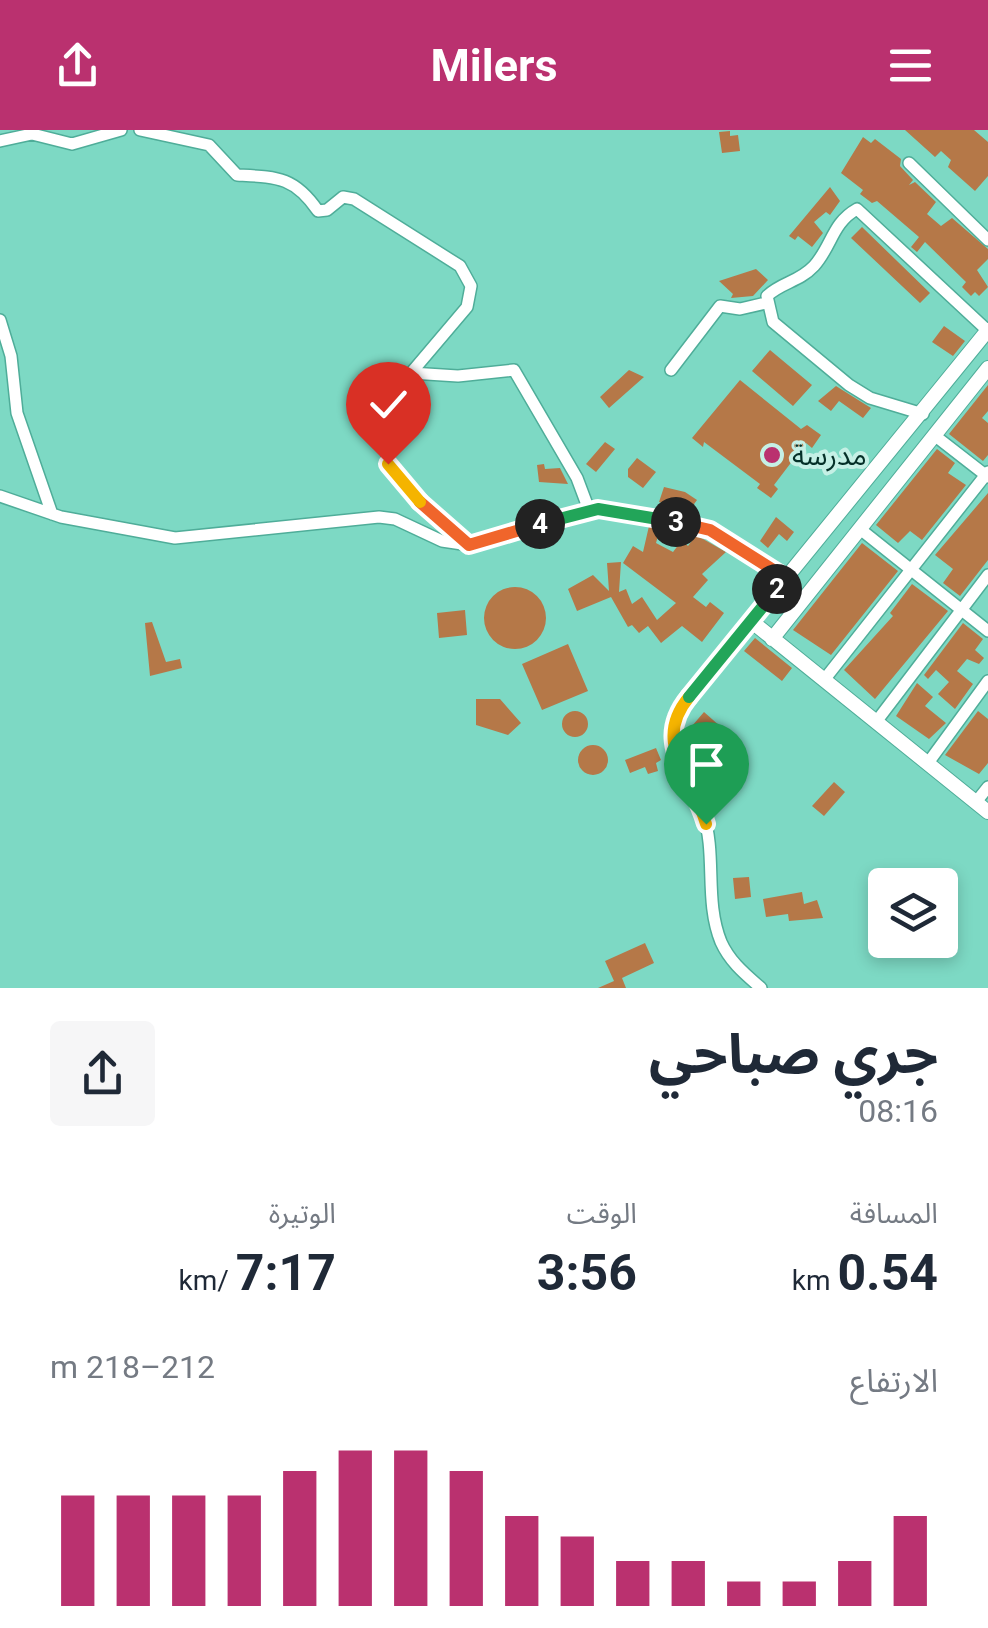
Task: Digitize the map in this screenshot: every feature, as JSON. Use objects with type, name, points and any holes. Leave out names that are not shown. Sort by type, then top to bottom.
[{"type":"street","points":[[0,141],[32,134],[57,144],[72,144],[121,130]]},
{"type":"street","points":[[140,130],[209,144],[237,175],[286,178],[306,194],[318,211],[326,210],[342,197],[354,199],[460,266],[471,286],[466,307],[412,373],[395,414],[388,464],[409,493],[469,545]]},
{"type":"street","points":[[910,163],[988,240]]},
{"type":"street","points":[[670,370],[720,306],[745,309],[766,304],[778,286],[796,282],[816,264],[838,221],[857,209],[988,331],[676,712],[671,732],[706,824],[716,925],[730,957],[752,985]]},
{"type":"street","points":[[766,304],[772,322],[849,385],[870,398],[923,414]]},
{"type":"street","points":[[0,320],[10,356],[17,412],[52,514]]},
{"type":"street","points":[[412,373],[458,376],[511,368],[568,461],[589,510]]},
{"type":"street","points":[[772,638],[988,368]]},
{"type":"street","points":[[824,680],[987,475],[934,435]]},
{"type":"street","points":[[0,496],[52,514],[175,538],[379,517],[398,520],[442,542],[469,545],[589,510],[615,510],[703,526],[786,578]]},
{"type":"street","points":[[860,528],[988,631]]},
{"type":"street","points":[[876,722],[988,575]]},
{"type":"street","points":[[750,621],[982,807],[988,787]]},
{"type":"street","points":[[928,763],[988,681]]},
{"type":"building","points":[[905,130],[974,130],[988,142],[988,176],[975,191],[948,167],[951,160],[941,151],[935,157]]},
{"type":"building","points":[[730,131],[730,136],[738,135],[740,151],[722,153],[719,132]]},
{"type":"building","points":[[863,137],[871,143],[875,139],[901,159],[900,166],[913,180],[909,185],[915,182],[936,202],[927,214],[941,226],[952,218],[988,249],[988,259],[977,270],[988,287],[979,296],[975,292],[971,296],[962,287],[966,282],[925,242],[917,252],[911,247],[919,237],[877,201],[872,203],[860,194],[863,190],[841,173]]},
{"type":"building","points":[[830,187],[840,201],[830,215],[826,212],[814,222],[823,233],[812,247],[798,236],[795,240],[789,236]]},
{"type":"building","points":[[862,227],[930,293],[920,303],[851,238]]},
{"type":"building","points":[[756,269],[768,280],[753,296],[731,298],[733,294],[719,281]]},
{"type":"building","points":[[944,326],[965,341],[953,356],[932,342]]},
{"type":"building","points":[[770,350],[812,385],[793,406],[752,371]]},
{"type":"building","points":[[629,370],[644,377],[609,408],[600,397]]},
{"type":"building","points":[[740,380],[801,429],[807,425],[821,435],[812,448],[806,443],[774,485],[778,489],[771,498],[757,488],[760,484],[704,442],[703,447],[692,438]]},
{"type":"building","points":[[988,385],[988,411],[982,418],[988,423],[988,455],[983,461],[949,434]]},
{"type":"building","points":[[836,386],[871,408],[863,418],[839,401],[831,411],[818,401]]},
{"type":"building","points":[[605,442],[615,449],[596,472],[586,464]]},
{"type":"building","points":[[937,449],[955,463],[948,473],[966,485],[922,540],[910,531],[898,543],[876,525]]},
{"type":"building","points":[[637,458],[656,472],[643,488],[628,477],[628,469]]},
{"type":"building","points":[[544,464],[545,469],[560,468],[568,484],[539,482],[537,465]]},
{"type":"building","points":[[664,487],[685,492],[697,500],[689,511],[673,500],[671,506],[659,502]]},
{"type":"building","points":[[988,493],[988,560],[960,596],[943,583],[953,569],[935,555]]},
{"type":"building","points":[[776,517],[794,532],[787,541],[779,534],[768,548],[760,541]]},
{"type":"building","points":[[649,526],[660,529],[656,543],[673,552],[682,540],[688,546],[696,535],[726,552],[702,574],[708,580],[693,597],[706,607],[710,602],[724,613],[702,642],[682,626],[661,643],[648,626],[639,633],[632,625],[628,627],[611,597],[577,611],[568,589],[593,575],[609,591],[607,563],[621,562],[619,592],[626,589],[632,604],[642,597],[657,620],[676,603],[623,563],[633,546],[643,552]]},
{"type":"building","points":[[862,543],[898,571],[831,655],[793,630]]},
{"type":"building","points":[[912,584],[948,611],[875,699],[844,670],[893,616],[890,613]]},
{"type":"building","points":[[515,587],[537,596],[546,618],[537,640],[515,649],[493,640],[484,618],[493,596]]},
{"type":"building","points":[[465,610],[467,635],[439,638],[437,613]]},
{"type":"building","points":[[152,622],[166,662],[180,659],[182,668],[150,676],[145,623]]},
{"type":"building","points":[[963,623],[983,639],[975,650],[984,658],[979,664],[967,659],[957,671],[973,684],[955,709],[938,694],[949,682],[936,670],[928,679],[924,675]]},
{"type":"building","points":[[755,638],[792,668],[782,681],[744,651]]},
{"type":"building","points":[[568,644],[588,691],[542,710],[522,664]]},
{"type":"building","points":[[917,683],[933,697],[925,706],[946,723],[929,739],[896,716]]},
{"type":"building","points":[[476,699],[500,699],[521,723],[508,735],[476,725]]},
{"type":"building","points":[[575,711],[584,715],[588,724],[584,733],[575,737],[566,733],[562,724],[566,715]]},
{"type":"building","points":[[978,711],[988,719],[988,763],[979,774],[945,755]]},
{"type":"building","points":[[704,712],[721,727],[710,741],[692,726]]},
{"type":"building","points":[[593,745],[603,750],[608,760],[603,770],[593,775],[583,770],[578,760],[583,750]]},
{"type":"building","points":[[656,748],[661,760],[656,763],[658,771],[648,774],[645,767],[630,773],[625,760]]},
{"type":"building","points":[[834,782],[845,792],[824,816],[812,806]]},
{"type":"building","points":[[749,877],[751,897],[735,899],[733,878]]},
{"type":"building","points":[[802,892],[804,904],[817,900],[823,918],[789,921],[788,914],[766,917],[763,899]]},
{"type":"building","points":[[645,943],[654,963],[622,978],[626,988],[598,988],[614,981],[605,961]]},
{"type":"place","name":"مدرسة","points":[[772,455]]},
{"type":"route","points":[[388,464],[409,493],[469,545],[604,509],[703,526],[786,578],[672,721],[674,745],[706,824]]}]
